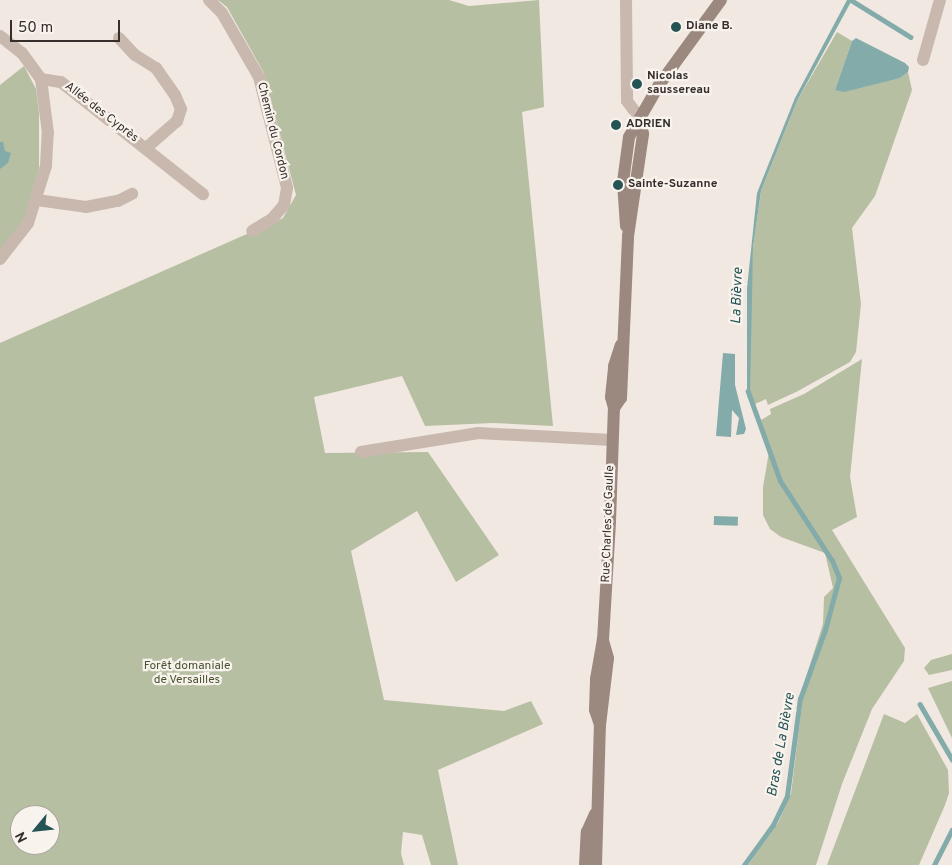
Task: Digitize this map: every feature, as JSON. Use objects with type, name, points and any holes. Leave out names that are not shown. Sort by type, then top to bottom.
[{"type":"main road","name":"Rue Charles de Gaulle","points":[[596,865],[598,831],[595,814],[600,725],[595,710],[596,679],[603,640],[614,408],[611,397],[614,366],[621,345],[628,236],[623,182],[628,137],[668,70],[721,0]]},
{"type":"main road","name":"Rue Charles de Gaulle","points":[[585,865],[587,832],[595,814]]},
{"type":"street","name":"Chemin du Cordon","points":[[209,0],[222,13],[259,77],[287,188],[284,205],[272,219],[252,231]]},
{"type":"street","points":[[626,0],[627,101],[640,118]]},
{"type":"street","points":[[923,60],[940,0]]},
{"type":"street","points":[[0,36],[22,53],[41,80],[48,133],[46,166],[37,200],[28,223],[0,259]]},
{"type":"street","points":[[119,38],[135,55],[156,68],[176,95],[181,109],[177,121],[146,148]]},
{"type":"street","name":"Allée des Cyprès","points":[[41,80],[61,82],[203,194]]},
{"type":"street","points":[[37,200],[86,208],[118,202],[132,194]]},
{"type":"street","points":[[361,452],[478,433],[612,440]]},
{"type":"green space","name":"Forêt domaniale de Versailles","points":[[218,0],[449,0],[469,6],[539,0],[544,107],[522,112],[553,426],[493,423],[425,426],[402,376],[314,397],[325,453],[428,452],[499,555],[456,582],[417,511],[351,551],[384,700],[504,711],[531,701],[543,724],[438,770],[458,865],[431,865],[422,835],[403,832],[401,853],[404,865],[0,865],[0,343],[283,218],[296,195],[264,73],[227,7]]},
{"type":"green space","points":[[837,32],[852,41],[835,90],[900,78],[908,72],[912,90],[875,196],[852,228],[861,304],[856,352],[850,362],[798,391],[768,405],[766,399],[755,404],[750,395],[748,347],[753,248],[761,191],[797,101]]},
{"type":"green space","points":[[24,66],[36,89],[39,112],[39,168],[24,221],[0,252],[0,85]]},
{"type":"green space","points":[[862,359],[850,477],[857,517],[832,530],[905,648],[904,661],[872,709],[842,784],[816,865],[748,865],[778,823],[791,794],[805,680],[823,624],[824,597],[833,588],[825,553],[781,537],[770,529],[763,515],[763,487],[769,452],[761,420],[771,414],[770,409],[804,394]]},
{"type":"green space","points":[[952,654],[952,670],[929,675],[924,668],[931,660]]},
{"type":"green space","points":[[952,681],[952,738],[928,688]]},
{"type":"green space","points":[[884,714],[905,723],[917,714],[948,770],[949,793],[945,805],[919,865],[827,865]]},
{"type":"water","points":[[847,0],[852,0],[797,101],[761,191],[753,248],[750,395],[747,397],[747,288],[757,193],[795,98]]},
{"type":"water","points":[[856,38],[905,63],[909,67],[908,72],[900,78],[844,92],[835,90],[852,41]]},
{"type":"water","points":[[0,142],[3,142],[5,151],[11,153],[8,163],[0,169]]},
{"type":"water","points":[[723,353],[735,354],[735,385],[746,429],[744,434],[736,435],[739,418],[732,410],[731,437],[716,436]]},
{"type":"water","points":[[714,516],[738,517],[738,526],[714,525]]},
{"type":"waterway","points":[[851,0],[911,37]]},
{"type":"waterway","name":"Bras de La Bièvre","points":[[744,865],[773,825],[787,796],[800,699],[825,630],[839,578],[832,561],[780,481],[748,392]]},
{"type":"waterway","name":"La Bièvre","points":[[920,704],[952,759]]},
{"type":"waterway","name":"La Bièvre","points":[[934,865],[952,830]]},
{"type":"place","name":"Diane B.","points":[[676,27]]},
{"type":"place","name":"Nicolas saussereau","points":[[637,84]]},
{"type":"place","name":"ADRIEN","points":[[616,125]]},
{"type":"place","name":"Sainte-Suzanne","points":[[618,185]]}]
